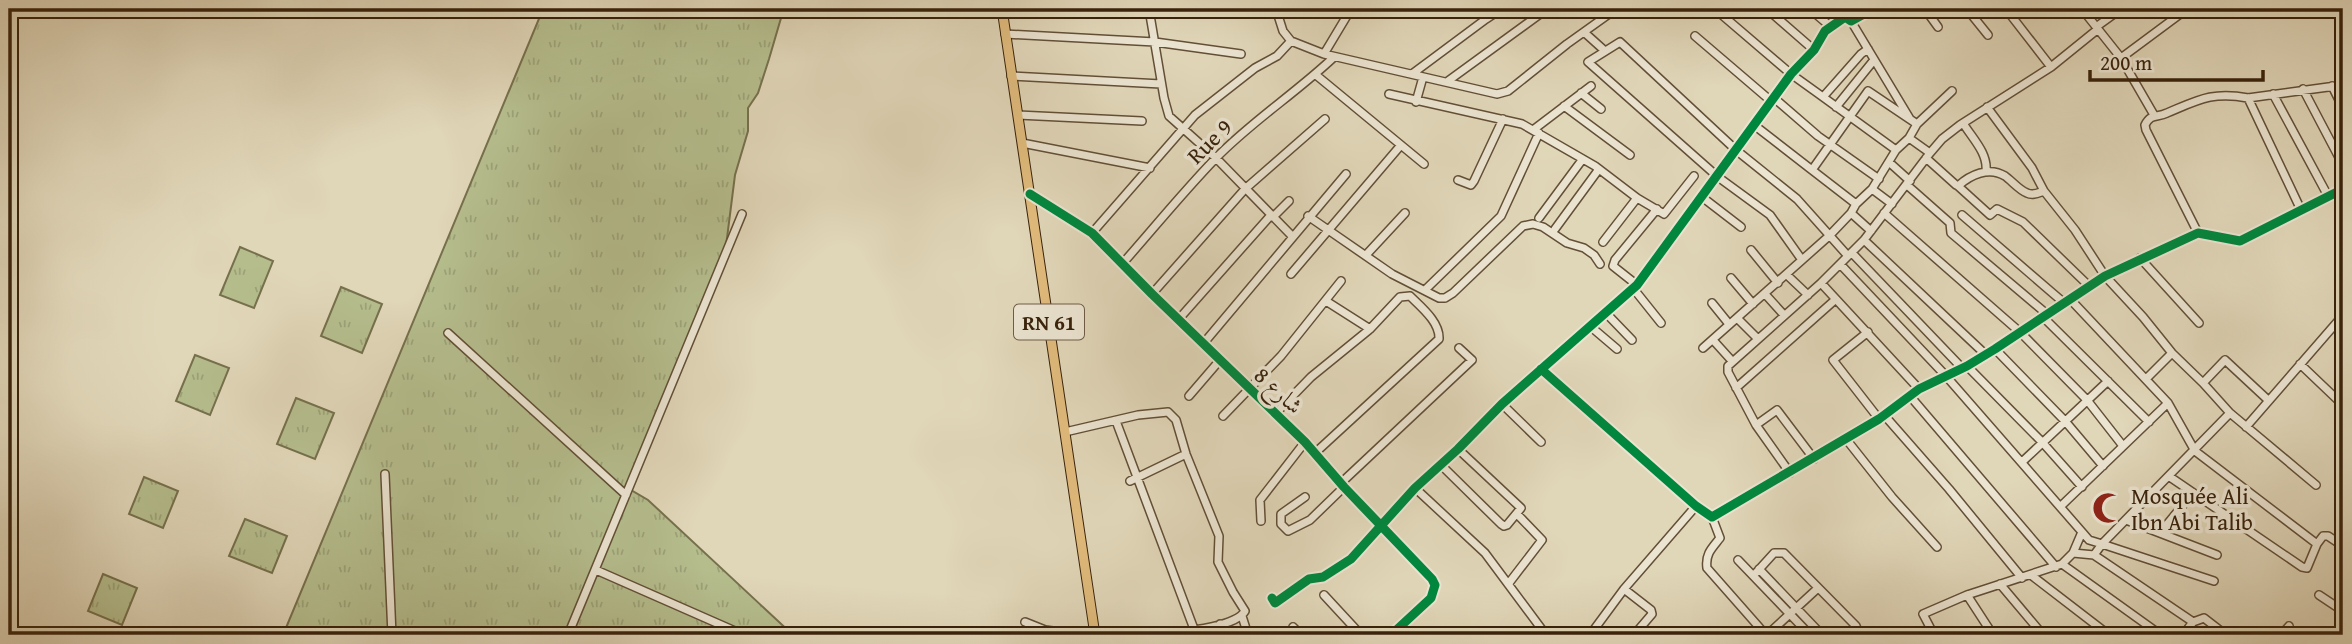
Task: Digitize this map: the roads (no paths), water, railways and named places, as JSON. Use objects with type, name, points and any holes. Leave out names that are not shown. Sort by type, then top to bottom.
[{"type":"main road","name":"RN 61","points":[[1002,9],[1095,635]]},
{"type":"street","points":[[1149,9],[1166,109],[1182,130],[1216,158],[1292,236]]},
{"type":"street","points":[[1276,9],[1278,22],[1291,41],[1334,58],[1448,81],[1497,94],[1504,93],[1616,9]]},
{"type":"street","points":[[1324,54],[1351,9]]},
{"type":"street","points":[[1478,9],[1486,19]]},
{"type":"street","points":[[1412,74],[1501,9]]},
{"type":"street","points":[[1448,81],[1547,9]]},
{"type":"street","points":[[1715,9],[1791,74],[1896,150]]},
{"type":"street","points":[[1767,9],[1814,50]]},
{"type":"street","points":[[1810,9],[1830,26]]},
{"type":"street","points":[[1272,598],[1275,603],[1309,579],[1324,577],[1351,559],[1415,488],[1502,404],[1635,286],[1718,177],[1791,74],[1814,50],[1837,16],[1833,9]]},
{"type":"street","points":[[1851,21],[1873,9]]},
{"type":"street","points":[[1925,9],[1938,27]]},
{"type":"street","points":[[1967,9],[1988,35]]},
{"type":"street","points":[[2006,9],[2051,66]]},
{"type":"street","points":[[2082,9],[2121,58],[2154,115]]},
{"type":"street","points":[[1790,473],[1756,425],[1728,372],[1728,366],[1821,283],[1864,240],[1928,155],[1963,123],[2051,66],[2121,9]]},
{"type":"street","points":[[2121,58],[2187,9]]},
{"type":"street","points":[[1830,26],[1845,17],[1851,21],[1915,124]]},
{"type":"street","points":[[1585,33],[1605,51]]},
{"type":"street","points":[[1005,34],[1155,42],[1241,54]]},
{"type":"street","points":[[1695,36],[1829,144],[1878,178]]},
{"type":"street","points":[[1092,233],[1182,130],[1223,91],[1277,56],[1291,41]]},
{"type":"street","points":[[1801,260],[1770,215],[1718,177],[1588,62],[1619,42],[1736,150],[1797,199],[1829,236],[2042,442],[2082,487]]},
{"type":"street","points":[[1823,97],[1868,49]]},
{"type":"street","name":"Rue 9","points":[[1123,263],[1216,158],[1272,107],[1334,58]]},
{"type":"street","points":[[1836,107],[1874,60]]},
{"type":"street","points":[[1315,75],[1424,163]]},
{"type":"street","points":[[1011,76],[1161,83]]},
{"type":"street","points":[[1416,102],[1423,77]]},
{"type":"street","points":[[2198,233],[2146,130],[2148,119],[2154,115],[2164,115],[2201,97],[2234,95],[2248,98],[2343,85]]},
{"type":"street","points":[[1426,289],[1501,216],[1536,131],[1591,86]]},
{"type":"street","points":[[2332,86],[2343,108]]},
{"type":"street","points":[[2303,89],[2343,165]]},
{"type":"street","points":[[1703,348],[1829,236],[1872,189],[1896,150],[1909,138],[1915,124],[1952,90]]},
{"type":"street","points":[[1812,170],[1868,91],[1915,124]]},
{"type":"street","points":[[1581,93],[1601,108]]},
{"type":"street","points":[[1389,94],[1416,102],[1503,118],[1536,131],[1599,169],[1637,198],[1664,214],[1694,176]]},
{"type":"street","points":[[2273,94],[2328,196]]},
{"type":"street","points":[[2248,98],[2301,210]]},
{"type":"street","points":[[1564,106],[1630,155]]},
{"type":"street","points":[[1987,107],[2105,276],[2172,353],[2246,427],[2316,485]]},
{"type":"street","points":[[1018,115],[1142,121]]},
{"type":"street","points":[[1458,180],[1471,185],[1474,181],[1503,118]]},
{"type":"street","points":[[1152,294],[1245,188],[1325,119]]},
{"type":"street","points":[[1963,123],[1984,155],[1987,162],[1986,171]]},
{"type":"street","points":[[1754,125],[1856,204]]},
{"type":"street","points":[[1909,138],[1956,185]]},
{"type":"street","points":[[1022,143],[1150,168]]},
{"type":"street","points":[[1291,274],[1401,145]]},
{"type":"street","points":[[1539,219],[1583,159]]},
{"type":"street","points":[[1889,163],[1950,223],[1949,232],[2046,316],[2149,422]]},
{"type":"street","points":[[1555,229],[1599,169]]},
{"type":"street","points":[[2044,191],[2026,193],[2002,174],[1986,171],[1968,177],[1958,186],[1990,215],[1997,209],[2024,222],[2089,286]]},
{"type":"street","points":[[1203,344],[1346,174]]},
{"type":"street","points":[[1872,189],[1892,204]]},
{"type":"street","points":[[1712,517],[1882,417],[1919,389],[1995,349],[2105,276],[2198,233],[2241,240],[2343,189]]},
{"type":"street","name":"شارع 8","points":[[1030,194],[1092,233],[1305,442],[1432,579],[1435,585],[1431,598],[1391,635]]},
{"type":"street","points":[[1702,197],[1741,227]]},
{"type":"street","points":[[1603,242],[1637,198]]},
{"type":"street","points":[[1178,320],[1272,216],[1290,201]]},
{"type":"street","points":[[1676,201],[1691,212]]},
{"type":"street","points":[[1657,209],[1613,266],[1635,286],[1661,323]]},
{"type":"street","points":[[1367,254],[1405,213]]},
{"type":"street","points":[[1851,213],[1871,231]]},
{"type":"street","points":[[1884,213],[2021,332],[2087,400],[2123,446]]},
{"type":"street","points":[[568,635],[742,214]]},
{"type":"street","points":[[1962,215],[2066,301],[2146,379],[2168,403],[2195,451],[2317,544]]},
{"type":"street","points":[[1308,216],[1367,254],[1392,274],[1426,289],[1439,298],[1446,298],[1523,226],[1533,223],[1567,243],[1584,248],[1594,255],[1600,264]]},
{"type":"street","points":[[1864,240],[1985,354]]},
{"type":"street","points":[[1751,250],[1777,283]]},
{"type":"street","points":[[2140,258],[2199,323]]},
{"type":"street","points":[[1840,264],[1945,376],[2088,540],[2214,581]]},
{"type":"street","points":[[1787,275],[1808,295]]},
{"type":"street","points":[[1731,278],[1754,304]]},
{"type":"street","points":[[1223,416],[1281,356],[1341,281]]},
{"type":"street","points":[[1821,283],[1919,389]]},
{"type":"street","points":[[1765,294],[1784,316]]},
{"type":"street","points":[[1276,413],[1311,377],[1370,329],[1400,297],[1410,296],[1440,334],[1434,345],[1315,453]]},
{"type":"street","points":[[1736,387],[1836,299]]},
{"type":"street","points":[[1326,301],[1370,329]]},
{"type":"street","points":[[1712,303],[1730,324]]},
{"type":"street","points":[[1605,312],[1632,340]]},
{"type":"street","points":[[1737,318],[1757,338]]},
{"type":"street","points":[[2246,427],[2338,321]]},
{"type":"street","points":[[1590,326],[1617,349]]},
{"type":"street","points":[[1868,332],[1833,360],[2026,576],[2109,635]]},
{"type":"street","points":[[448,333],[626,495]]},
{"type":"street","points":[[1713,340],[1732,361]]},
{"type":"street","points":[[1305,497],[1282,514],[1281,524],[1288,531],[1310,520],[1472,360],[1459,348]]},
{"type":"street","points":[[1995,349],[2065,421],[2103,466]]},
{"type":"street","points":[[2146,379],[2172,353]]},
{"type":"street","points":[[1189,396],[1220,360]]},
{"type":"street","points":[[2203,383],[2225,360],[2268,400]]},
{"type":"street","points":[[2300,364],[2343,405]]},
{"type":"street","points":[[1541,369],[1696,506],[1712,517],[1720,538],[1706,559],[1707,568],[1767,635],[1818,588]]},
{"type":"street","points":[[2022,462],[2108,381]]},
{"type":"street","points":[[1910,396],[2059,566],[2161,635]]},
{"type":"street","points":[[2061,506],[2168,403]]},
{"type":"street","points":[[1502,404],[1541,442]]},
{"type":"street","points":[[1756,425],[1777,410],[1814,458]]},
{"type":"street","points":[[1065,432],[1138,415],[1168,412],[1176,420],[1186,454],[1219,536],[1218,562],[1233,592],[1245,608],[1242,617],[1248,635]]},
{"type":"street","points":[[2094,555],[2230,412]]},
{"type":"street","points":[[1116,421],[1194,629]]},
{"type":"street","points":[[1846,439],[1892,497],[1937,547]]},
{"type":"street","points":[[1261,521],[1260,500],[1305,442]]},
{"type":"street","points":[[1440,464],[1504,526],[1521,509],[1458,449]]},
{"type":"street","points":[[1129,481],[1186,454]]},
{"type":"street","points":[[385,474],[392,635]]},
{"type":"street","points":[[2170,477],[2302,567],[2307,568],[2320,538],[2328,536],[2343,547]]},
{"type":"street","points":[[1415,488],[1485,553],[1546,635]]},
{"type":"street","points":[[2160,533],[2192,494]]},
{"type":"street","points":[[1590,635],[1623,589],[1696,506]]},
{"type":"street","points":[[1509,583],[1542,540],[1517,514]]},
{"type":"street","points":[[2126,520],[2217,555]]},
{"type":"street","points":[[1934,635],[1923,614],[1968,595],[2059,566],[2073,552],[2082,532]]},
{"type":"street","points":[[1756,572],[1774,553],[1782,552],[1857,627],[1857,635]]},
{"type":"street","points":[[2073,552],[2094,555],[2193,622]]},
{"type":"street","points":[[1738,560],[1756,572],[1793,611],[1822,635]]},
{"type":"street","points":[[596,570],[744,635]]},
{"type":"street","points":[[2000,584],[2043,635]]},
{"type":"street","points":[[1623,589],[1651,611],[1634,635]]},
{"type":"street","points":[[1324,595],[1361,635]]},
{"type":"street","points":[[1968,595],[1993,635]]},
{"type":"street","points":[[2319,595],[2343,611]]},
{"type":"street","points":[[1793,611],[1810,635]]},
{"type":"street","points":[[1152,635],[1220,625],[1242,617]]},
{"type":"street","points":[[2183,635],[2193,622],[2204,618],[2226,635]]},
{"type":"street","points":[[1025,622],[1045,630],[1085,635]]},
{"type":"street","points":[[1220,625],[1224,635]]},
{"type":"street","points":[[2281,635],[2289,626]]},
{"type":"street","points":[[1293,627],[1301,635]]},
{"type":"street","points":[[2211,635],[2217,628]]},
{"type":"place","name":"Mosquée Ali Ibn Abi Talib","points":[[2108,508]]}]
